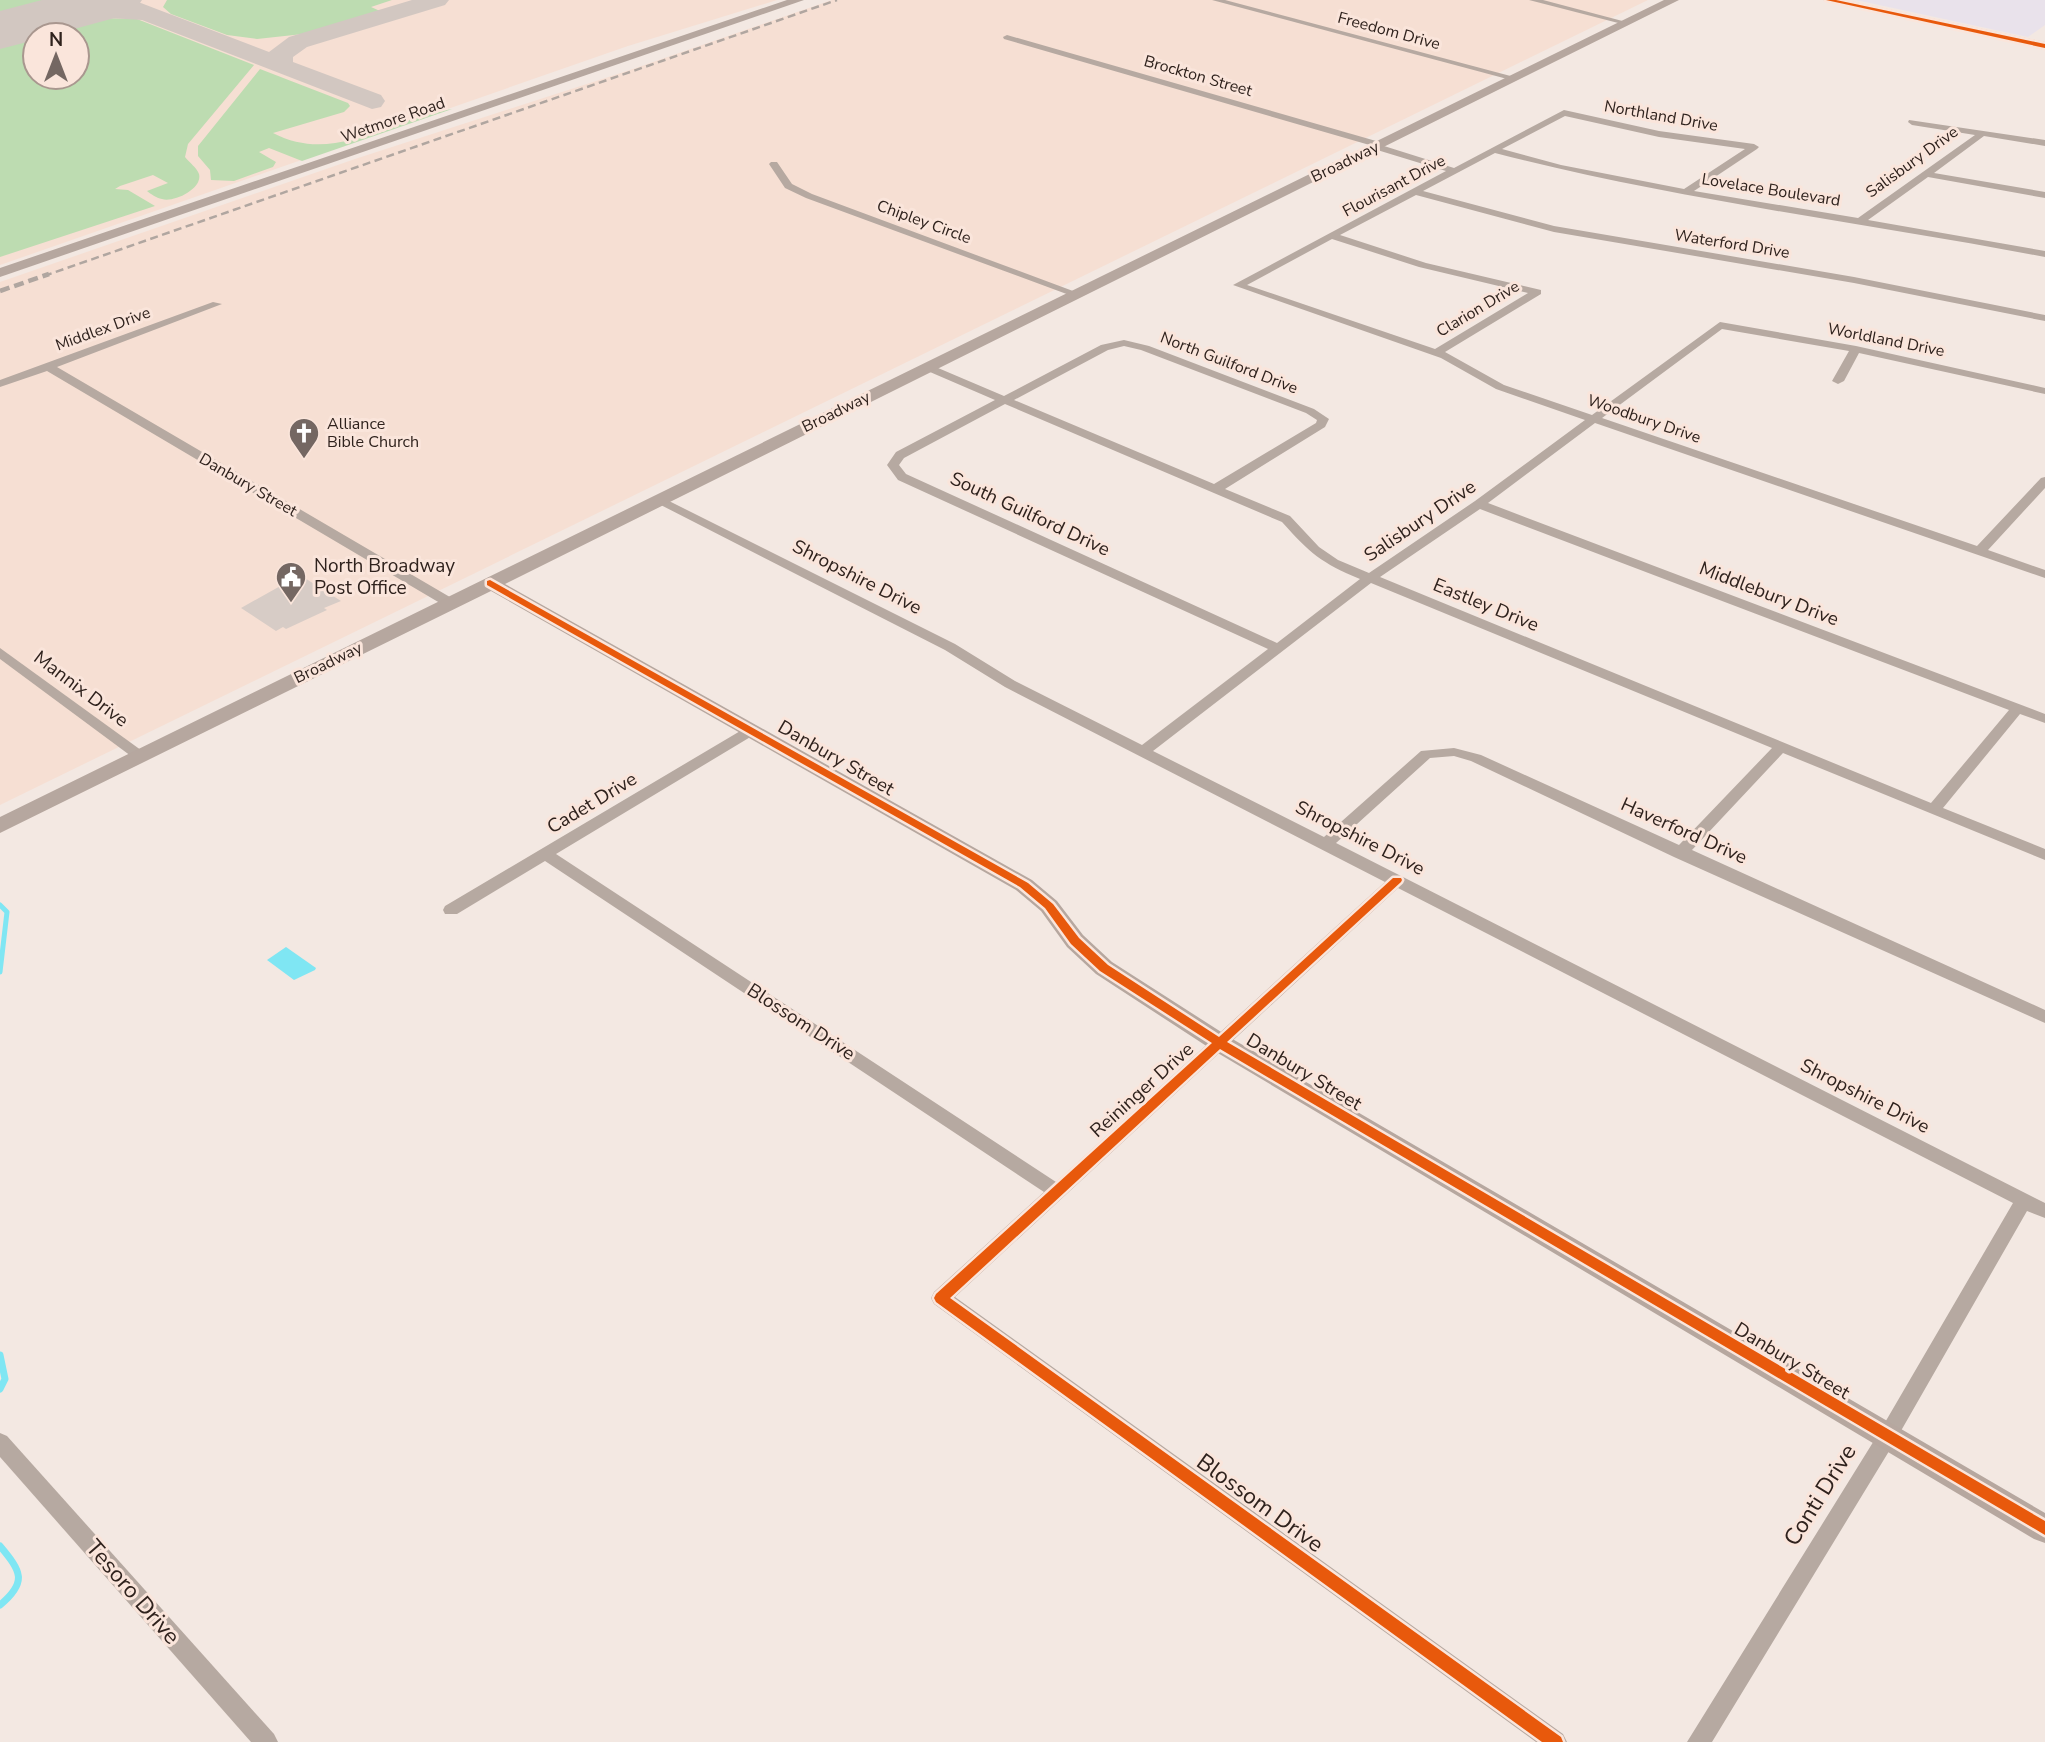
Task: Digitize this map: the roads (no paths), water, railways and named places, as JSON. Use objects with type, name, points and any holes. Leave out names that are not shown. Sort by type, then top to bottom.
[{"type":"main road","name":"Wetmore Road","points":[[0,273],[798,0]]},
{"type":"main road","name":"Broadway","points":[[0,825],[1673,0]]},
{"type":"main road","points":[[1829,0],[2045,46]]},
{"type":"main road","name":"Danbury Street","points":[[490,583],[1024,886],[1049,906],[1075,941],[1104,968],[1220,1043],[2045,1529]]},
{"type":"street","name":"Freedom Drive","points":[[1216,0],[1514,78]]},
{"type":"street","points":[[1533,0],[1626,23]]},
{"type":"street","name":"Brockton Street","points":[[1007,37],[1455,171]]},
{"type":"street","name":"Northland Drive","points":[[1563,113],[1659,134],[1754,147],[1685,193]]},
{"type":"street","name":"Flourisant Drive","points":[[1238,285],[1563,113]]},
{"type":"street","points":[[1912,122],[2045,143]]},
{"type":"street","name":"Salisbury Drive","points":[[1862,220],[1983,133]]},
{"type":"street","name":"Lovelace Boulevard","points":[[1493,150],[1588,175],[1862,220],[2045,254]]},
{"type":"street","name":"Chipley Circle","points":[[774,164],[788,186],[809,196],[1076,294]]},
{"type":"street","points":[[1926,174],[2045,195]]},
{"type":"street","name":"Waterford Drive","points":[[1416,192],[1545,228],[1623,244],[1803,271],[2045,318]]},
{"type":"street","name":"Clarion Drive","points":[[1332,236],[1423,265],[1537,292],[1436,353]]},
{"type":"street","name":"Woodbury Drive","points":[[1238,285],[1460,362],[1500,387],[2045,574]]},
{"type":"street","name":"Middlex Drive","points":[[0,384],[217,304]]},
{"type":"street","name":"Salisbury Drive","points":[[1144,751],[1370,578],[1479,504],[1720,325]]},
{"type":"street","name":"Worldland Drive","points":[[1720,325],[1856,349],[2045,391]]},
{"type":"street","name":"North Guilford Drive","points":[[1008,400],[1105,347],[1124,343],[1145,348],[1310,411],[1323,419],[1321,425],[1217,488]]},
{"type":"street","points":[[1838,380],[1856,349]]},
{"type":"street","name":"Danbury Street","points":[[47,366],[450,603]]},
{"type":"street","name":"Eastley Drive","points":[[927,367],[1286,519],[1314,550],[1333,563],[2045,855]]},
{"type":"street","name":"South Guilford Drive","points":[[1008,400],[900,455],[893,467],[902,477],[1277,648]]},
{"type":"street","points":[[1979,552],[2045,481]]},
{"type":"street","name":"Shropshire Drive","points":[[657,500],[950,647],[1010,684],[2045,1211]]},
{"type":"street","name":"Middlebury Drive","points":[[1479,504],[2045,719]]},
{"type":"street","name":"Mannix Drive","points":[[0,652],[140,756]]},
{"type":"street","points":[[1934,809],[2017,709]]},
{"type":"street","name":"Cadet Drive","points":[[451,909],[752,730]]},
{"type":"street","points":[[1681,853],[1782,747]]},
{"type":"street","name":"Haverford Drive","points":[[1326,845],[1426,754],[1454,752],[1476,758],[2045,1017]]},
{"type":"street","name":"Blossom Drive","points":[[546,853],[1056,1191]]},
{"type":"street","name":"Reininger Drive","points":[[941,1298],[1397,880]]},
{"type":"street","name":"Conti Drive","points":[[1699,1742],[1887,1437],[2024,1200]]},
{"type":"street","name":"Blossom Drive","points":[[941,1298],[1555,1742]]},
{"type":"street","name":"Tesoro Drive","points":[[0,1442],[266,1742]]},
{"type":"water","points":[[286,947],[316,968],[315,970],[294,980],[267,960]]},
{"type":"waterway","points":[[0,905],[7,912],[0,972]]},
{"type":"waterway","points":[[0,1355],[5,1379],[0,1389]]},
{"type":"waterway","points":[[0,1546],[13,1563],[18,1576],[15,1590],[0,1605]]},
{"type":"railway","points":[[44,276],[837,0]]},
{"type":"railway","points":[[0,291],[49,274]]},
{"type":"place","name":"Alliance Bible Church","points":[[304,460]]},
{"type":"place","name":"North Broadway Post Office","points":[[291,604]]}]
